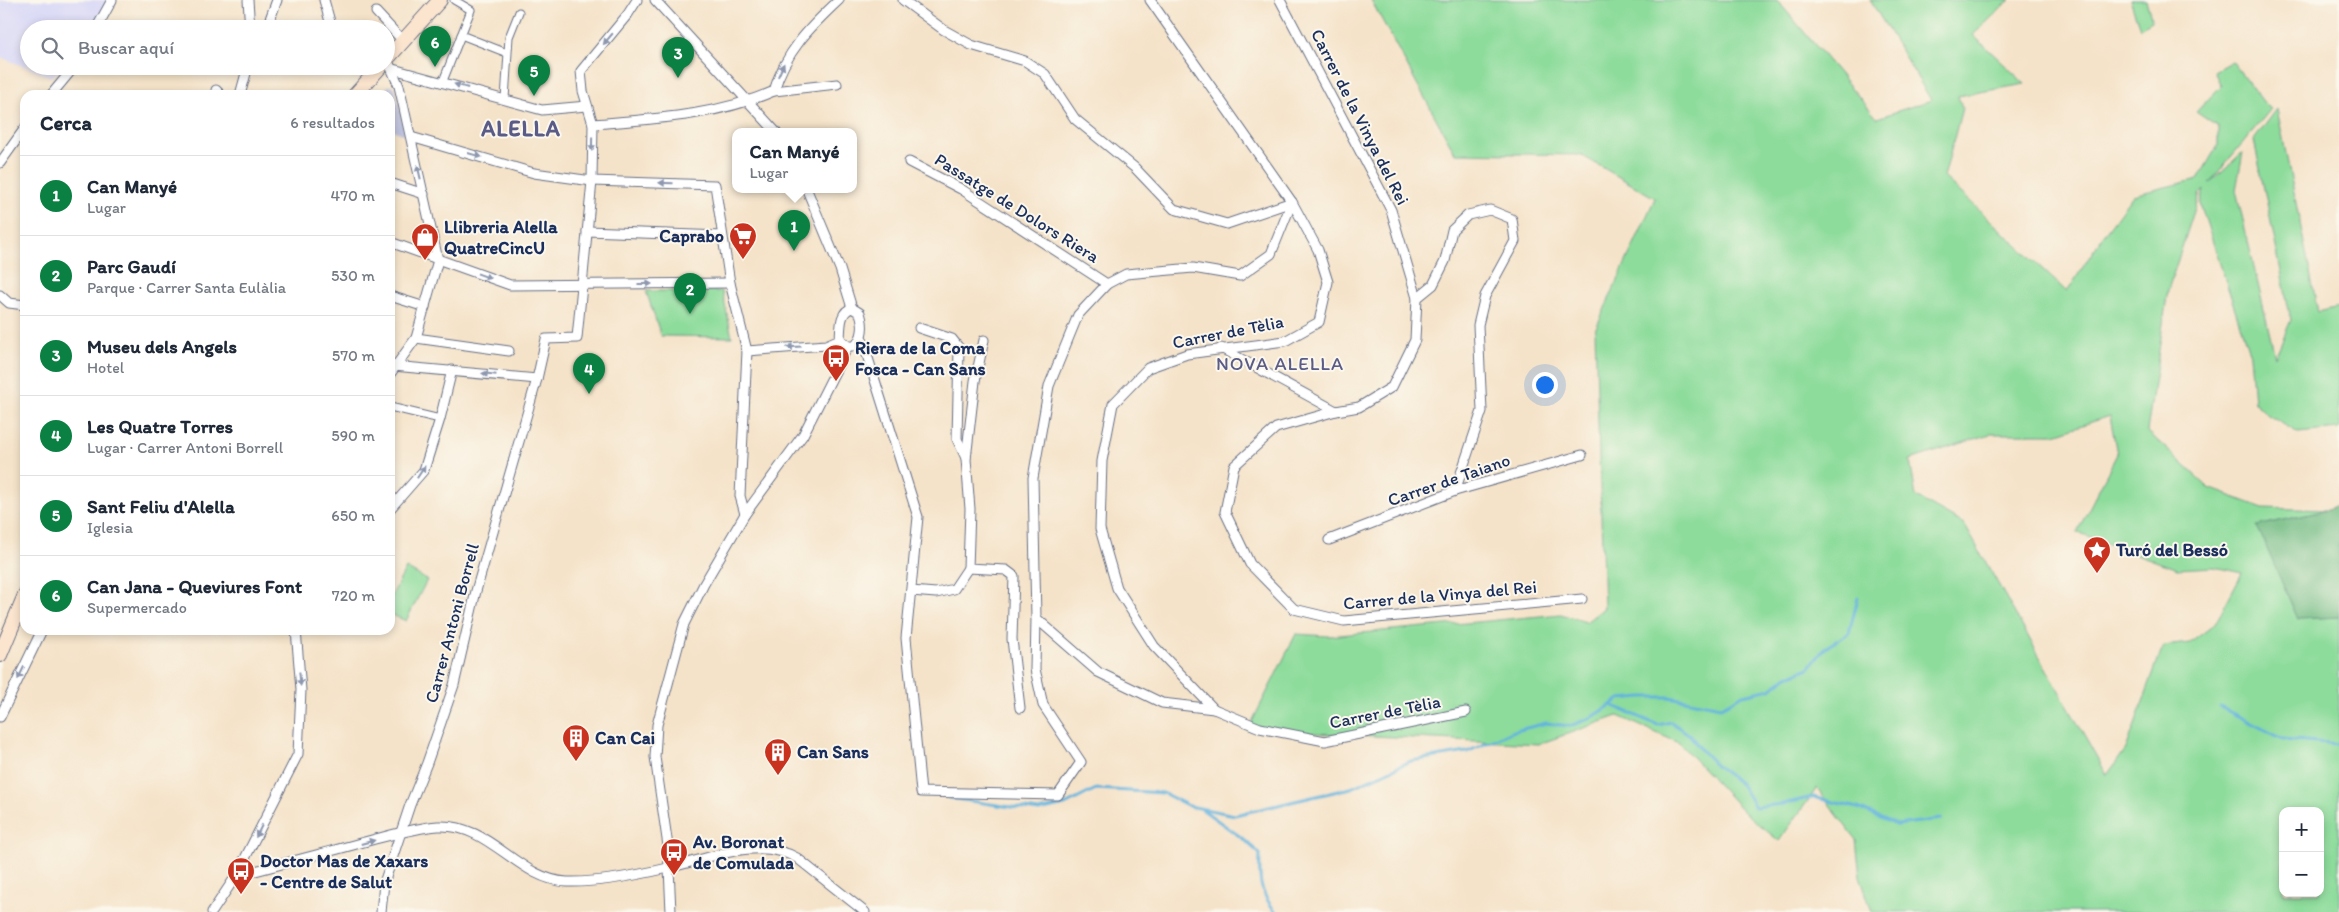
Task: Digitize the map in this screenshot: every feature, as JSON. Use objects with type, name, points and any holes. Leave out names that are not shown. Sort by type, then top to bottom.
[{"type":"main road","points":[[395,51],[435,2]]},
{"type":"main road","points":[[360,90],[374,75]]},
{"type":"main road","points":[[0,655],[20,607]]},
{"type":"street","points":[[101,20],[112,0]]},
{"type":"street","points":[[248,0],[249,20]]},
{"type":"street","points":[[270,19],[277,0]]},
{"type":"street","points":[[324,0],[330,20]]},
{"type":"street","points":[[442,81],[471,10],[454,0]]},
{"type":"street","points":[[582,284],[592,181],[593,124],[587,106],[581,71],[638,0]]},
{"type":"street","points":[[656,0],[773,128]]},
{"type":"street","points":[[774,91],[780,70],[792,49],[808,28],[839,0]]},
{"type":"street","points":[[903,0],[944,30],[971,45],[1025,62],[1045,74],[1076,119],[1135,168],[1174,209],[1226,224],[1292,202]]},
{"type":"street","name":"Carrer de Tèlia","points":[[1150,0],[1292,202],[1318,250],[1328,282],[1319,322],[1285,341],[1187,354],[1148,368],[1113,404],[1102,461],[1100,529],[1117,588],[1154,646],[1214,709],[1260,728],[1326,741],[1466,712]]},
{"type":"street","name":"Carrer de la Vinya del Rei","points":[[1280,0],[1391,210],[1417,298],[1415,340],[1392,387],[1359,407],[1336,411],[1276,428],[1234,466],[1225,512],[1250,564],[1294,608],[1344,621],[1582,599]]},
{"type":"street","points":[[376,12],[383,20]]},
{"type":"street","points":[[506,100],[509,37],[519,12]]},
{"type":"street","points":[[395,32],[403,41]]},
{"type":"street","points":[[461,35],[507,53]]},
{"type":"street","points":[[395,69],[542,110],[587,106]]},
{"type":"street","points":[[56,90],[68,75]]},
{"type":"street","points":[[241,90],[246,75]]},
{"type":"street","points":[[390,75],[399,86],[438,260],[416,338],[395,365]]},
{"type":"street","points":[[593,124],[674,117],[750,102],[774,91],[837,84]]},
{"type":"street","points":[[0,163],[20,135]]},
{"type":"street","points":[[411,137],[534,173],[592,181],[715,185],[730,283],[747,351],[740,496],[745,514]]},
{"type":"street","name":"Passatge de Dolors Riera","points":[[909,162],[962,189],[1107,284]]},
{"type":"street","points":[[395,185],[424,194]]},
{"type":"street","points":[[808,193],[840,269],[852,308],[860,313],[863,321],[862,339],[918,516],[906,638],[921,792],[1058,795],[1081,762],[1043,704],[1035,670],[1036,618],[1033,478],[1049,386],[1078,315],[1107,284],[1126,274],[1193,268],[1240,276],[1271,254],[1292,202]]},
{"type":"street","points":[[1417,298],[1433,285],[1444,261],[1452,230],[1468,215],[1490,210],[1512,219],[1515,241],[1485,296],[1478,325],[1482,411],[1455,491]]},
{"type":"street","points":[[587,231],[722,236]]},
{"type":"street","points":[[395,244],[510,285],[730,283]]},
{"type":"street","name":"Carrer Antoni Borrell","points":[[381,912],[384,883],[400,833],[454,685],[476,591],[537,379],[546,339],[577,338],[582,284]]},
{"type":"street","points":[[0,295],[9,303],[20,304]]},
{"type":"street","points":[[395,298],[425,307]]},
{"type":"street","points":[[840,339],[842,316],[847,310],[852,308]]},
{"type":"street","points":[[919,328],[952,339],[959,348],[957,439],[966,459]]},
{"type":"street","points":[[416,338],[509,351]]},
{"type":"street","points":[[840,339],[848,346],[855,346],[862,339]]},
{"type":"street","points":[[747,351],[826,346],[840,339]]},
{"type":"street","points":[[911,591],[936,593],[954,589],[968,568],[970,509],[966,459],[975,382],[984,340]]},
{"type":"street","points":[[671,912],[669,868],[656,757],[657,725],[684,624],[745,514],[803,435],[848,346]]},
{"type":"street","points":[[1221,348],[1336,411]]},
{"type":"street","points":[[395,369],[452,370],[537,379]]},
{"type":"street","points":[[395,503],[424,470],[440,419],[452,370]]},
{"type":"street","points":[[395,408],[440,419]]},
{"type":"street","name":"Carrer de Taiano","points":[[1329,540],[1455,491],[1582,455]]},
{"type":"street","points":[[968,568],[1006,570],[1014,576],[1012,639],[1020,708]]},
{"type":"street","points":[[1036,618],[1098,672],[1162,704],[1214,709]]},
{"type":"street","points":[[0,717],[40,635]]},
{"type":"street","points":[[212,912],[236,876],[298,754],[301,690],[296,635]]},
{"type":"street","points":[[236,876],[400,833],[440,826],[461,828],[481,836],[528,869],[546,878],[565,882],[585,882],[669,868],[695,860],[747,850],[781,851],[797,858],[865,912]]},
{"type":"shaded area","points":[[0,0],[108,0],[96,20],[20,20],[20,65],[0,57]]},
{"type":"shaded area","points":[[388,85],[395,87],[405,135],[395,131],[395,90],[386,90]]},
{"type":"green space","points":[[1371,0],[1777,0],[1877,118],[1931,100],[1870,0],[2010,0],[1973,35],[2025,84],[1958,96],[1962,108],[1944,177],[2067,292],[2104,234],[2133,195],[2198,179],[2218,145],[2218,127],[2196,112],[2221,86],[2214,71],[2232,61],[2265,104],[2271,109],[2209,183],[2243,152],[2236,190],[2275,357],[2291,320],[2254,140],[2277,109],[2318,312],[2339,307],[2339,429],[2298,433],[2268,415],[2254,402],[2250,355],[2200,203],[2204,189],[2200,193],[2168,290],[2147,431],[2209,488],[2263,508],[2328,510],[2258,526],[2298,619],[2339,617],[2339,912],[1872,912],[1860,876],[1856,840],[1817,788],[1779,841],[1745,813],[1679,743],[1618,716],[1539,744],[1248,730],[1296,634],[1329,636],[1561,614],[1586,622],[1604,608],[1595,330],[1655,198],[1581,155],[1455,153]],"holes":[[[2110,416],[2117,454],[2077,532],[2177,569],[2214,567],[2242,573],[2215,624],[2190,643],[2163,646],[2126,749],[2107,775],[1964,524],[1916,497],[1910,460],[1990,434],[2055,434]]]},
{"type":"green space","points":[[2130,0],[2146,0],[2152,21],[2140,28]]},
{"type":"green space","points":[[646,291],[722,291],[732,337],[661,336]]},
{"type":"green space","points":[[2339,502],[2339,617],[2298,619],[2257,526],[2328,510]]},
{"type":"green space","points":[[406,568],[427,580],[406,621],[395,616],[395,589]]},
{"type":"waterway","points":[[949,798],[1039,811],[1065,805],[1096,789],[1163,793],[1189,806],[1235,815],[1351,788],[1411,761],[1467,752],[1511,732],[1546,723],[1570,726],[1593,717],[1620,699],[1669,697],[1721,707],[1743,695],[1770,689],[1788,676],[1809,668],[1825,648],[1849,633],[1858,598]]},
{"type":"waterway","points":[[1611,705],[1658,725],[1671,722],[1690,735],[1701,750],[1717,766],[1741,784],[1755,807],[1783,804],[1813,797],[1858,808],[1897,825],[1941,819]]},
{"type":"waterway","points":[[2220,707],[2283,739],[2339,744]]},
{"type":"waterway","points":[[1203,810],[1242,838],[1260,854],[1261,885],[1266,898],[1276,912]]},
{"type":"place","name":"Can Jana - Queviures Font","points":[[435,67]]},
{"type":"place","name":"Museu dels Angels","points":[[678,78]]},
{"type":"place","name":"Sant Feliu d'Alella","points":[[534,96]]},
{"type":"place","name":"Can Manyé","points":[[794,251]]},
{"type":"place","name":"Caprabo","points":[[743,260]]},
{"type":"place","name":"Llibreria Alella QuatreCincU","points":[[425,261]]},
{"type":"place","name":"Parc Gaudí","points":[[690,314]]},
{"type":"place","name":"Riera de la Coma Fosca - Can Sans","points":[[836,382]]},
{"type":"place","name":"Les Quatre Torres","points":[[589,394]]},
{"type":"place","name":"Turó del Bessó","points":[[2097,574]]},
{"type":"place","name":"Can Cai","points":[[576,762]]},
{"type":"place","name":"Can Sans","points":[[778,776]]},
{"type":"place","name":"Av. Boronat de Comulada","points":[[674,876]]},
{"type":"place","name":"Doctor Mas de Xaxars - Centre de Salut","points":[[241,895]]},
{"type":"district","name":"ALELLA","points":[[521,128]]},
{"type":"district","name":"NOVA ALELLA","points":[[1280,363]]}]
